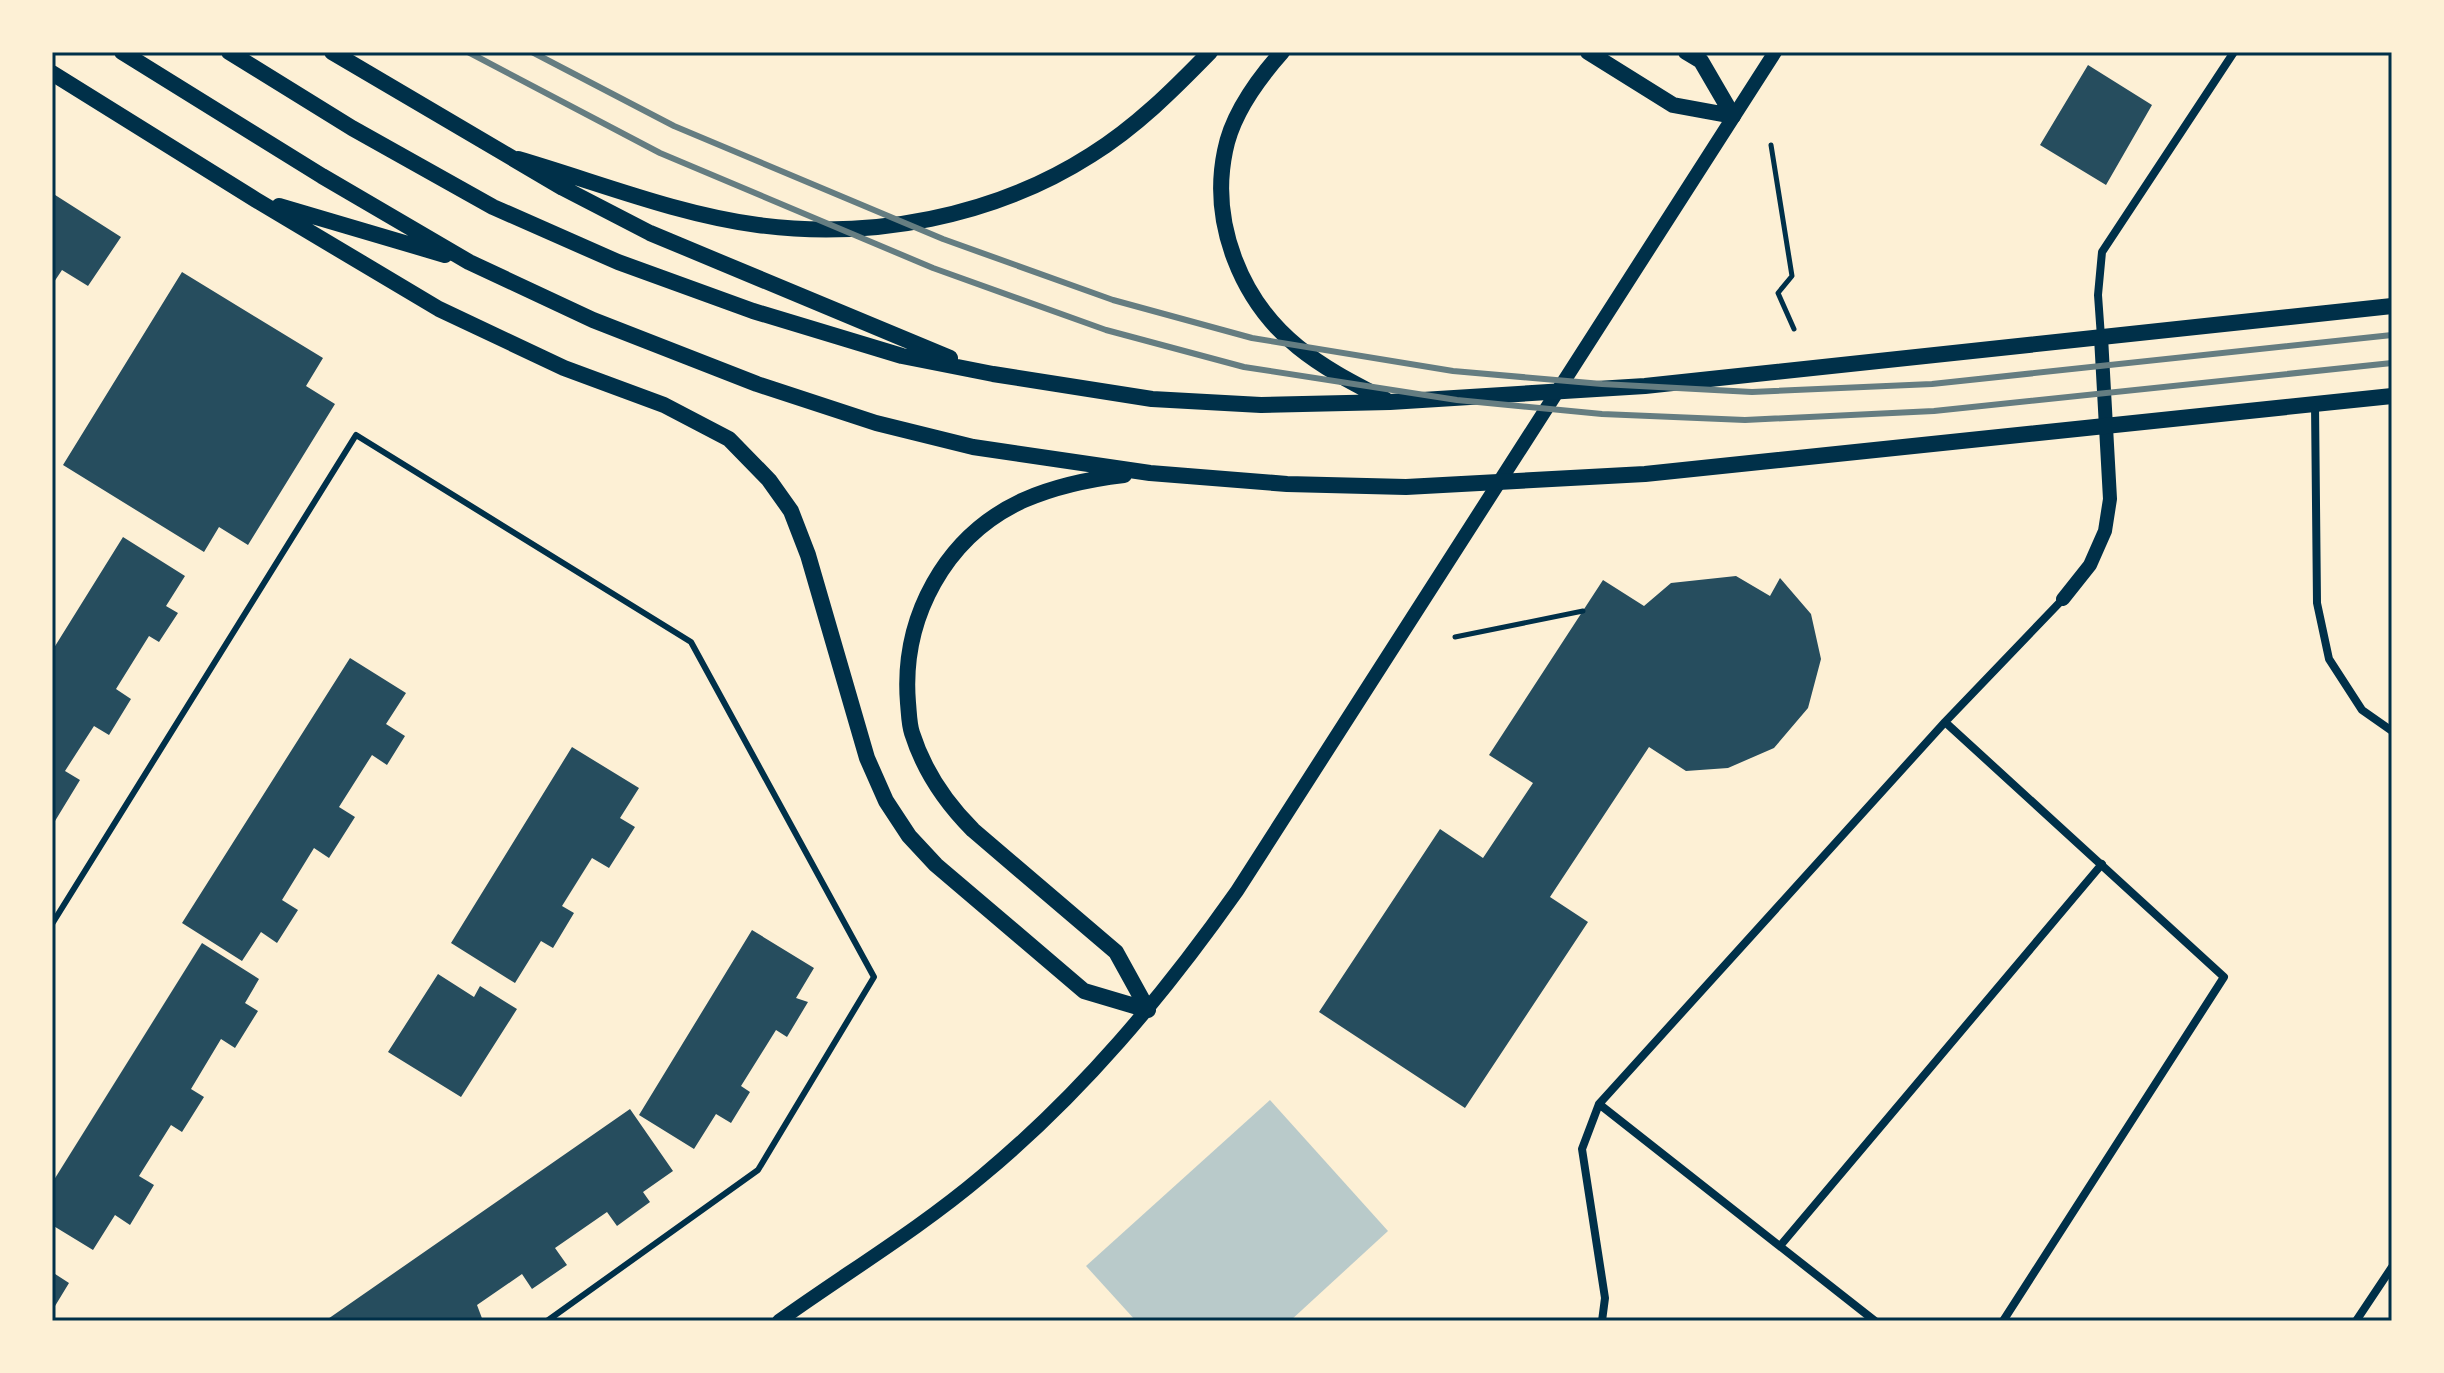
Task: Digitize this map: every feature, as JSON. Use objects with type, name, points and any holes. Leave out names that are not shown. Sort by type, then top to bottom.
[{"type":"main road","points":[[122,52],[322,176],[469,262],[593,320],[757,384],[876,423],[973,447],[1150,473],[1287,484],[1406,487],[1645,474],[2392,396]]},
{"type":"main road","points":[[229,52],[352,128],[493,207],[618,262],[783,320],[902,356],[1152,399],[1261,405],[1390,402],[1645,386],[2392,306]]},
{"type":"main road","points":[[332,52],[563,188],[650,233],[903,340],[993,374]]},
{"type":"main road","points":[[518,159],[663,205],[756,225],[842,231],[930,218],[994,201],[1058,175],[1126,131],[1163,100],[1210,52]]},
{"type":"main road","points":[[1282,52],[1263,74],[1241,111],[1225,150],[1221,190],[1225,231],[1240,272],[1262,310],[1295,345],[1347,381],[1390,402]]},
{"type":"main road","points":[[1588,52],[1673,105],[1733,116]]},
{"type":"main road","points":[[1686,52],[1701,61],[1733,116]]},
{"type":"main road","points":[[52,73],[439,309],[564,368],[664,405],[708,426],[743,452],[769,480],[791,511],[808,555],[867,758],[886,801],[909,836],[936,865],[1084,991],[1148,1010]]},
{"type":"main road","points":[[256,200],[469,262]]},
{"type":"main road","points":[[1148,1010],[1116,952],[951,808],[929,775],[911,731],[906,679],[911,637],[924,600],[944,564],[974,535],[1023,500],[1058,487],[1099,478],[1150,473]]},
{"type":"street","points":[[779,1321],[982,1177],[1096,1070],[1192,955],[1237,891],[1775,52]]},
{"type":"street","points":[[1602,1321],[1605,1298],[1582,1149],[1599,1104],[1945,722],[2063,599],[2090,565],[2105,531],[2110,499],[2098,295],[2102,252],[2234,52]]},
{"type":"street","points":[[2315,404],[2317,603],[2329,659],[2362,710],[2392,731]]},
{"type":"street","points":[[1945,722],[2224,977],[2003,1321]]},
{"type":"street","points":[[1780,1246],[2102,864]]},
{"type":"street","points":[[1599,1104],[1875,1321]]},
{"type":"street","points":[[2356,1321],[2392,1267]]},
{"type":"lane","points":[[52,924],[356,435],[691,642],[874,977],[758,1170],[547,1321]]},
{"type":"path","points":[[1771,145],[1792,276],[1778,293],[1794,329]]},
{"type":"path","points":[[1455,637],[1583,611]]},
{"type":"shaded area","points":[[1270,1100],[1388,1231],[1290,1321],[1136,1321],[1086,1266]]},
{"type":"building","points":[[2088,65],[2152,105],[2106,185],[2040,145]]},
{"type":"building","points":[[52,193],[121,237],[88,286],[62,270],[52,285]]},
{"type":"building","points":[[182,272],[323,358],[306,386],[335,404],[248,545],[219,527],[204,552],[63,465]]},
{"type":"building","points":[[123,537],[185,576],[166,606],[178,613],[159,642],[149,636],[116,689],[131,699],[109,735],[94,726],[65,771],[80,780],[55,821],[52,820],[52,651]]},
{"type":"building","points":[[1736,576],[1770,596],[1780,578],[1811,614],[1821,659],[1808,708],[1774,748],[1728,768],[1686,771],[1649,747],[1550,897],[1588,922],[1465,1108],[1319,1012],[1440,829],[1483,858],[1533,783],[1489,755],[1603,580],[1644,606],[1671,583]]},
{"type":"building","points":[[350,658],[406,693],[386,724],[405,736],[387,765],[372,755],[339,807],[355,817],[329,858],[314,848],[282,900],[298,910],[277,943],[261,932],[242,961],[182,923]]},
{"type":"building","points":[[572,747],[639,788],[620,818],[635,827],[609,868],[592,858],[562,906],[574,913],[553,948],[541,941],[515,983],[451,943]]},
{"type":"building","points":[[752,930],[814,968],[796,998],[808,1002],[787,1037],[776,1030],[741,1086],[750,1092],[731,1123],[716,1114],[694,1149],[639,1115]]},
{"type":"building","points":[[202,943],[259,979],[245,1003],[258,1011],[235,1048],[221,1039],[191,1089],[204,1097],[182,1132],[171,1125],[139,1176],[154,1185],[130,1225],[115,1215],[93,1250],[52,1225],[52,1183]]},
{"type":"building","points":[[438,974],[474,997],[480,986],[517,1009],[461,1097],[388,1052]]},
{"type":"building","points":[[630,1109],[673,1171],[643,1192],[650,1202],[617,1226],[607,1212],[555,1248],[567,1265],[532,1289],[522,1274],[477,1305],[483,1321],[325,1321]]},
{"type":"building","points":[[52,1272],[69,1283],[52,1311]]},
{"type":"railway","points":[[468,52],[660,153],[933,268],[1106,330],[1244,367],[1457,400],[1602,414],[1745,420],[1934,411],[2392,363]]},
{"type":"railway","points":[[532,52],[674,126],[943,239],[1113,300],[1252,338],[1453,371],[1602,384],[1752,392],[1932,384],[2392,335]]}]
